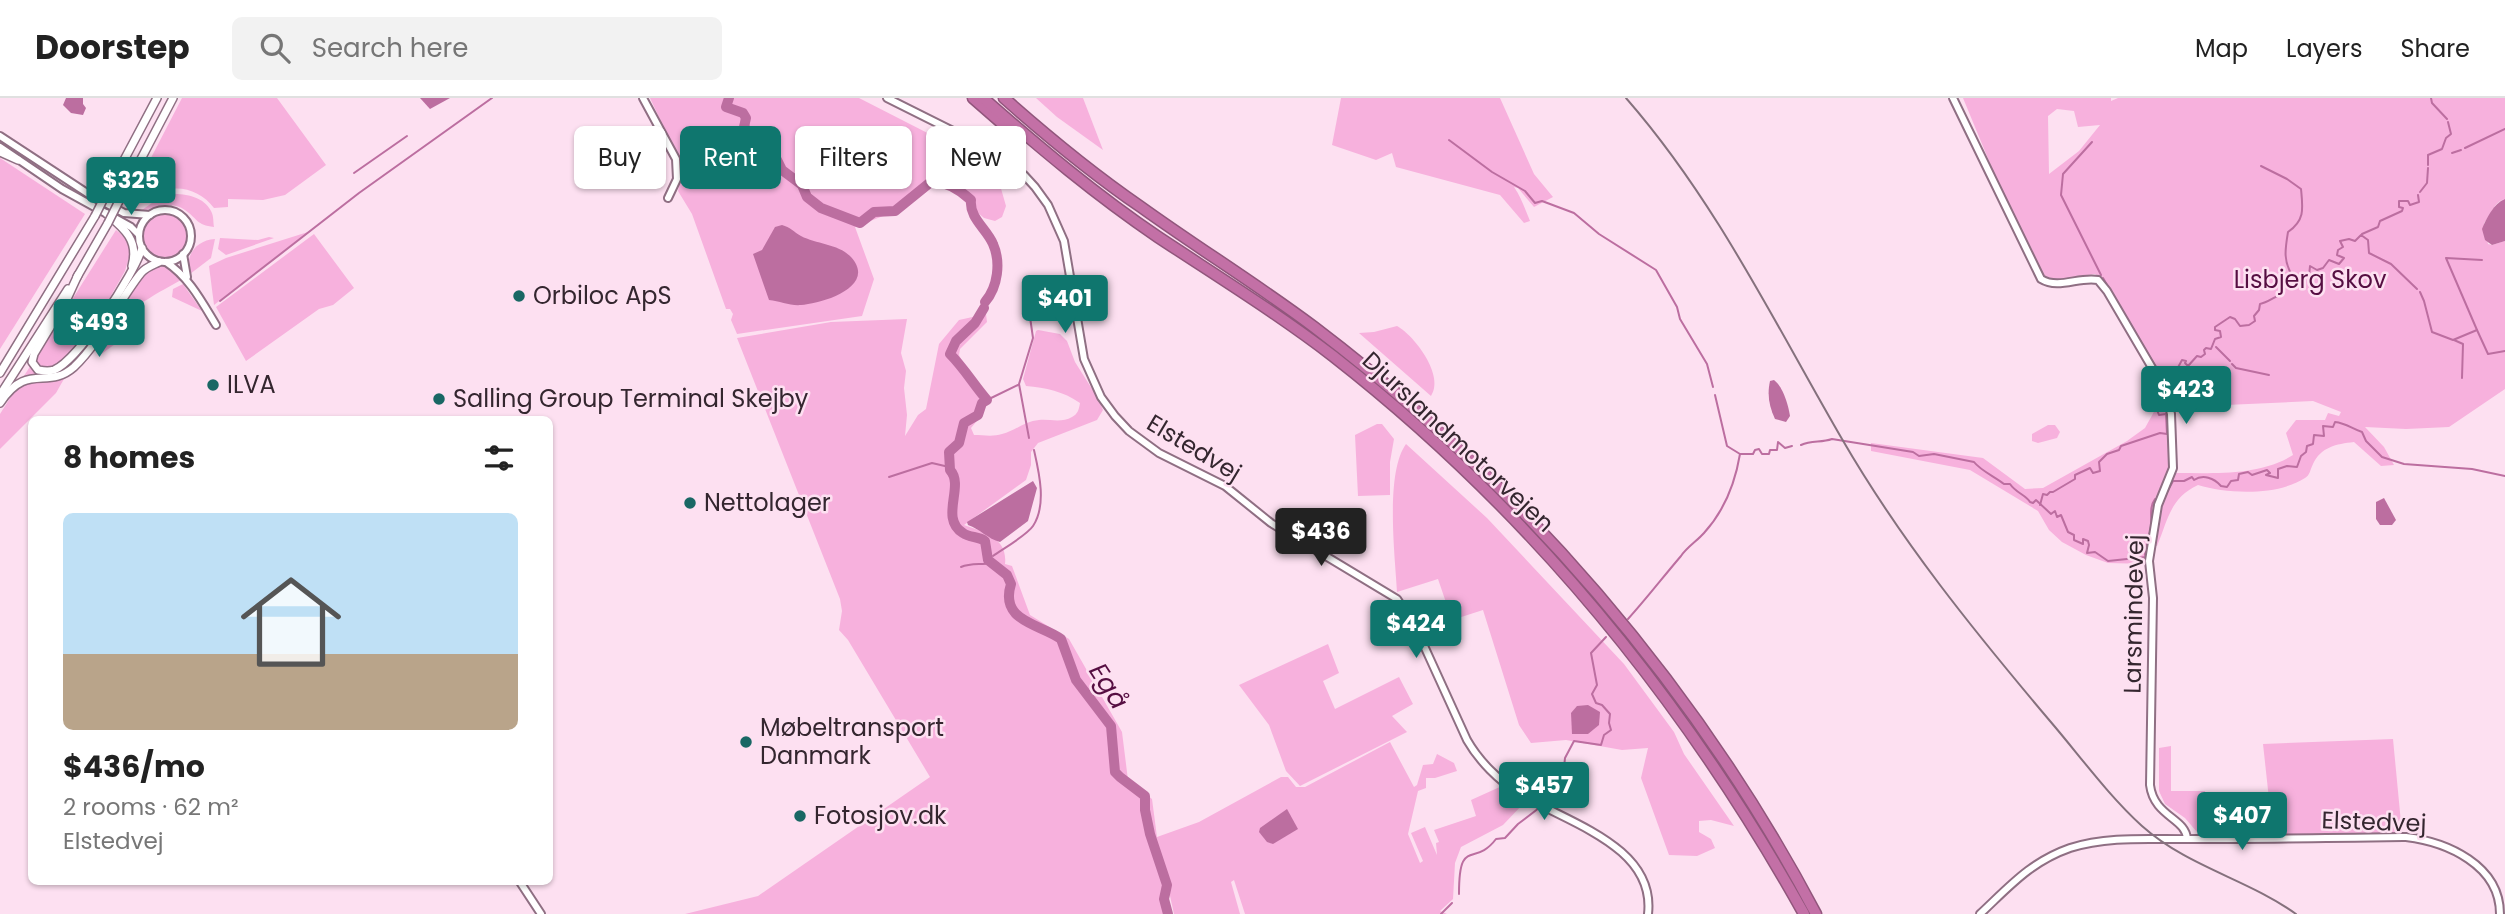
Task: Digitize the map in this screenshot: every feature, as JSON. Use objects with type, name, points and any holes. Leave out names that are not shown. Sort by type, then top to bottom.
[{"type":"highway","points":[[973,98],[1073,181],[1157,236]]},
{"type":"highway","name":"Djurslandmotorvejen","points":[[983,98],[1076,176],[1157,236],[1265,306],[1349,369],[1437,444],[1516,520],[1581,591],[1654,681],[1721,777],[1804,914]]},
{"type":"highway","name":"Djurslandmotorvejen","points":[[1004,98],[1091,171],[1336,345],[1415,410],[1513,501],[1590,584],[1662,673],[1730,770],[1816,914]]},
{"type":"main road","points":[[0,373],[94,216],[156,98]]},
{"type":"main road","points":[[142,248],[135,268],[73,356],[55,370],[38,370],[32,362],[34,354],[66,301],[107,218],[119,201],[173,98]]},
{"type":"main road","points":[[0,150],[18,160]]},
{"type":"main road","points":[[107,218],[125,228],[133,242],[133,263],[127,279]]},
{"type":"main road","points":[[0,403],[20,382],[58,376],[71,370],[94,342],[141,273],[162,262]]},
{"type":"main road","points":[[0,395],[78,275]]},
{"type":"street","points":[[643,98],[676,159],[677,179],[668,198]]},
{"type":"street","name":"Elstedvej","points":[[887,98],[995,152],[1035,187],[1048,205],[1064,241],[1080,340],[1091,378],[1101,397],[1129,431],[1159,453],[1225,486],[1271,523],[1397,599],[1415,626],[1467,740],[1478,756],[1494,773],[1521,794],[1585,828],[1626,855],[1645,887],[1648,914]]},
{"type":"street","name":"Larsmindevej","points":[[1953,98],[2041,278],[2056,284],[2086,279],[2098,280],[2107,291],[2169,400],[2173,468],[2158,505],[2149,561],[2153,598],[2150,785],[2154,802],[2180,824],[2187,834],[2187,839]]},
{"type":"street","points":[[0,136],[38,163],[124,213],[150,215],[170,210],[184,218],[189,225],[189,244],[183,254],[174,260],[162,262]]},
{"type":"street","points":[[18,160],[107,218],[131,226],[139,235]]},
{"type":"street","points":[[150,215],[141,226],[139,235],[146,255],[181,272],[216,325]]},
{"type":"street","points":[[183,254],[184,270],[189,282]]},
{"type":"street","name":"Elstedvej","points":[[1980,914],[2017,877],[2034,865],[2070,848],[2119,840],[2406,837],[2428,841],[2459,852],[2483,871],[2496,890],[2500,914]]},
{"type":"street","points":[[522,885],[541,914]]},
{"type":"green space","points":[[182,98],[277,98],[326,165],[285,195],[263,200],[228,199],[228,207],[214,208],[196,193],[173,189],[126,206]]},
{"type":"green space","points":[[650,98],[859,98],[926,132],[926,189],[930,189],[906,207],[855,227],[874,279],[862,316],[737,334],[731,320],[733,314],[730,309],[726,309],[692,214],[678,191],[680,179],[680,189],[781,189],[781,126],[680,126],[680,163],[666,132],[666,126],[663,126]]},
{"type":"green space","points":[[1036,98],[1083,98],[1103,150],[1057,117]]},
{"type":"green space","points":[[1341,98],[1500,98],[1534,174],[1553,197],[1534,207],[1518,188],[1514,187],[1530,221],[1524,223],[1500,195],[1396,167],[1392,153],[1376,160],[1332,145]]},
{"type":"green space","name":"Lisbjerg Skov","points":[[1963,98],[2111,98],[2111,101],[2118,98],[2505,98],[2505,199],[2495,206],[2484,223],[2488,244],[2505,241],[2505,389],[2449,427],[2365,427],[2384,447],[2394,465],[2381,466],[2354,442],[2335,445],[2325,450],[2316,458],[2307,477],[2281,488],[2252,492],[2198,485],[2181,496],[2167,519],[2157,546],[2152,545],[2164,495],[2175,473],[2236,472],[2280,462],[2293,455],[2286,433],[2296,420],[2325,420],[2328,413],[2339,416],[2341,412],[2313,401],[2226,405],[2170,395],[2106,283],[2095,274],[2053,280],[2042,275],[2001,190]],"holes":[[[2057,109],[2074,111],[2078,127],[2100,125],[2079,151],[2049,174],[2048,116]]]},
{"type":"green space","points":[[0,158],[85,214],[0,349]]},
{"type":"green space","points":[[950,189],[1001,189],[1006,206],[1002,217],[995,221],[984,218]]},
{"type":"green space","points":[[165,194],[184,195],[203,201],[212,213],[214,227],[200,223],[180,207],[162,206],[139,212]]},
{"type":"green space","points":[[165,214],[180,221],[187,236],[180,251],[165,258],[150,251],[143,236],[150,221]]},
{"type":"green space","points":[[116,230],[130,241],[131,251],[125,271],[56,393],[33,416],[28,416],[28,421],[0,449],[0,414]]},
{"type":"green space","points":[[308,232],[214,305],[209,266]]},
{"type":"green space","points":[[314,234],[354,288],[333,305],[319,309],[246,361],[216,307]]},
{"type":"green space","points":[[220,238],[258,240],[274,238],[226,255],[218,249]]},
{"type":"green space","points":[[215,239],[211,258],[190,274],[189,261],[193,250],[202,242]]},
{"type":"green space","points":[[157,266],[171,269],[181,280],[131,311],[105,336],[135,287]]},
{"type":"green space","points":[[183,284],[202,311],[172,297],[173,289]]},
{"type":"green space","points":[[134,313],[144,323],[100,355],[114,331]]},
{"type":"green space","points":[[986,314],[987,322],[960,349],[959,355],[985,405],[971,428],[974,435],[999,435],[1034,421],[1064,420],[1077,413],[1080,403],[1074,399],[1054,391],[1026,386],[1023,379],[1038,330],[1060,334],[1067,341],[1075,362],[1103,410],[1097,420],[1038,443],[1031,452],[1031,465],[1026,480],[964,525],[999,542],[1005,555],[1005,564],[1012,566],[1030,615],[1069,639],[1122,732],[1128,780],[1152,799],[1157,837],[1199,822],[1281,777],[1288,777],[1296,787],[1305,787],[1390,742],[1414,787],[1423,765],[1433,764],[1437,754],[1454,763],[1457,771],[1426,778],[1426,788],[1418,791],[1408,834],[1420,863],[1423,861],[1411,833],[1425,827],[1437,855],[1436,843],[1439,842],[1434,830],[1476,816],[1471,800],[1502,786],[1524,803],[1503,825],[1461,847],[1455,863],[1453,899],[1440,911],[1447,914],[1245,914],[1234,880],[1231,882],[1240,914],[1174,914],[1168,887],[1164,899],[1168,914],[685,914],[758,896],[930,777],[848,640],[839,630],[842,611],[840,599],[737,338],[831,322],[907,319],[901,353],[906,371],[905,436],[918,415],[926,409],[939,344],[959,320]]},
{"type":"green space","points":[[1397,326],[1412,338],[1426,357],[1434,378],[1431,396],[1359,333]]},
{"type":"green space","points":[[2161,399],[2166,399],[2168,404],[2171,467],[2157,497],[2147,564],[2108,563],[2086,555],[2062,542],[2049,530],[2038,511],[1970,470],[1871,451],[1871,443],[1983,458],[2025,489],[2043,488],[2145,428]]},
{"type":"green space","points":[[1382,424],[1394,439],[1390,462],[1390,495],[1358,496],[1355,435]]},
{"type":"green space","points":[[2048,425],[2055,425],[2060,432],[2057,438],[2038,443],[2032,441],[2032,434]]},
{"type":"green space","points":[[1406,444],[1487,518],[1624,664],[1674,732],[1684,754],[1734,826],[1711,820],[1699,821],[1699,832],[1711,839],[1715,848],[1697,856],[1669,855],[1641,778],[1648,748],[1622,750],[1566,740],[1531,743],[1519,725],[1483,610],[1452,620],[1438,579],[1397,592],[1393,494],[1395,474]]},
{"type":"green space","points":[[1328,644],[1339,673],[1323,681],[1335,709],[1399,677],[1413,704],[1392,716],[1407,732],[1300,786],[1286,771],[1269,725],[1239,685]]},
{"type":"green space","points":[[2393,739],[2402,833],[2273,836],[2263,744]]},
{"type":"green space","points":[[2171,746],[2171,791],[2205,791],[2207,803],[2237,807],[2236,815],[2227,818],[2225,834],[2197,832],[2185,818],[2165,804],[2159,791],[2159,748]]},
{"type":"shaded area","points":[[66,98],[83,98],[86,108],[83,115],[71,113],[63,105]]},
{"type":"shaded area","points":[[420,98],[450,98],[430,109]]},
{"type":"shaded area","points":[[2505,199],[2505,241],[2492,245],[2485,240],[2482,229],[2494,208]]},
{"type":"shaded area","points":[[782,225],[807,239],[834,247],[851,257],[857,268],[857,277],[852,285],[833,297],[810,304],[793,305],[769,300],[753,254],[762,250],[775,227]]},
{"type":"shaded area","points":[[1774,380],[1788,406],[1790,416],[1786,422],[1775,419],[1771,410],[1769,386],[1770,381]]},
{"type":"shaded area","points":[[1033,481],[1037,488],[1028,521],[1000,542],[968,525],[967,522]]},
{"type":"shaded area","points":[[2384,498],[2396,520],[2392,525],[2380,525],[2376,519],[2376,502]]},
{"type":"shaded area","points":[[1588,705],[1600,712],[1599,725],[1588,734],[1572,734],[1571,713],[1577,706]]},
{"type":"shaded area","points":[[1287,809],[1298,829],[1273,844],[1267,842],[1259,832],[1260,828]]},
{"type":"waterway","points":[[220,301],[359,193],[492,98]]},
{"type":"waterway","name":"Egå","points":[[729,98],[726,107],[743,113],[746,118],[744,127],[757,140],[754,147],[744,146],[746,153],[764,148],[777,160],[782,170],[802,185],[807,197],[821,208],[860,223],[874,212],[895,211],[932,181],[948,185],[967,196],[971,200],[976,218],[993,244],[997,259],[995,282],[985,302]]},
{"type":"waterway","points":[[2431,98],[2432,103],[2447,119]]},
{"type":"waterway","points":[[2428,165],[2428,155],[2442,149],[2446,138],[2451,134],[2448,122]]},
{"type":"waterway","points":[[2465,148],[2505,129]]},
{"type":"waterway","points":[[354,173],[407,136]]},
{"type":"waterway","points":[[1449,140],[1492,172],[1525,191],[1535,203],[1542,201],[1574,213],[1599,234],[1656,270],[1677,307],[1680,319],[1707,364],[1713,387]]},
{"type":"waterway","points":[[2092,142],[2063,174],[2061,195],[2101,275]]},
{"type":"waterway","points":[[2452,153],[2461,150]]},
{"type":"waterway","points":[[2261,166],[2301,189],[2302,214],[2294,228],[2288,232],[2286,244],[2286,260],[2293,277]]},
{"type":"waterway","points":[[2420,192],[2427,183],[2428,168]]},
{"type":"waterway","points":[[2362,234],[2378,227],[2380,221],[2402,211],[2399,201],[2408,201],[2410,205],[2419,202],[2418,195]]},
{"type":"waterway","points":[[2172,393],[2169,387],[2174,382],[2172,373],[2175,373],[2182,360],[2186,361],[2188,366],[2197,356],[2205,354],[2206,348],[2211,349],[2215,339],[2221,337],[2220,331],[2215,330],[2215,327],[2230,317],[2240,326],[2249,325],[2255,321],[2254,316],[2260,304],[2282,294],[2282,284],[2309,276],[2310,266],[2317,270],[2323,268],[2329,260],[2339,264],[2344,258],[2337,255],[2338,250],[2343,247],[2340,241],[2355,241],[2361,235],[2368,240],[2369,253],[2391,264],[2417,289]]},
{"type":"waterway","points":[[2420,292],[2432,332],[2453,340],[2477,330],[2446,258],[2482,260]]},
{"type":"waterway","points":[[2103,278],[2171,393]]},
{"type":"waterway","name":"Egå","points":[[984,308],[975,323],[956,341],[950,354],[987,400],[982,403],[978,415],[964,423],[959,443],[949,452],[950,470],[955,484],[953,519],[956,527],[963,533],[985,541],[988,560],[1007,575],[1011,584],[1009,597],[1016,614],[1061,639],[1076,680],[1111,726],[1115,772],[1145,796],[1150,834],[1167,885],[1164,899],[1168,914]]},
{"type":"waterway","points":[[1029,310],[1033,338],[1019,384],[1029,438]]},
{"type":"waterway","points":[[2477,330],[2488,354],[2505,351]]},
{"type":"waterway","points":[[2454,340],[2463,344],[2462,378]]},
{"type":"waterway","points":[[2216,347],[2230,361]]},
{"type":"waterway","points":[[2232,364],[2236,368],[2269,375]]},
{"type":"waterway","points":[[987,400],[1018,385]]},
{"type":"waterway","points":[[1715,395],[1727,446],[1740,454]]},
{"type":"waterway","points":[[2040,505],[2043,494],[2047,495],[2075,479],[2075,475],[2090,468],[2093,473],[2100,471],[2099,462],[2121,446],[2160,433],[2167,434],[2166,414],[2159,415],[2157,410],[2165,403]]},
{"type":"waterway","points":[[2165,496],[2173,481],[2184,481],[2192,477],[2194,480],[2208,478],[2227,487],[2231,481],[2238,480],[2239,474],[2248,472],[2252,475],[2267,470],[2270,473],[2266,475],[2278,478],[2278,469],[2297,467],[2307,446],[2313,444],[2314,435],[2324,436],[2323,426],[2333,427],[2335,422],[2362,432],[2366,441],[2382,457],[2404,464],[2472,469],[2505,476]]},
{"type":"waterway","points":[[1801,445],[1832,439],[1913,452],[1919,456],[1934,454],[1974,462],[2004,484],[2010,484],[2030,502],[2036,500],[2051,514],[2055,511],[2057,517],[2061,515],[2068,532],[2074,535],[2074,540],[2083,544],[2083,539],[2088,541],[2087,553],[2095,552],[2108,561],[2146,557]]},
{"type":"waterway","points":[[1628,619],[1718,515],[1732,486],[1740,454],[1753,454],[1759,449],[1762,454],[1769,454],[1770,450],[1777,450],[1778,442],[1785,448],[1792,446]]},
{"type":"waterway","points":[[993,556],[1026,534],[1037,518],[1041,488],[1034,450]]},
{"type":"waterway","points":[[889,477],[932,463],[949,467]]},
{"type":"waterway","points":[[2145,555],[2151,526],[2151,509],[2155,499]]},
{"type":"waterway","points":[[961,567],[991,563]]},
{"type":"waterway","points":[[1542,801],[1547,792],[1563,777],[1565,758],[1574,741],[1601,745],[1604,735],[1611,730],[1610,714],[1602,705],[1596,703],[1592,694],[1597,685],[1591,653],[1606,637]]},
{"type":"waterway","points":[[1459,894],[1465,859],[1481,852],[1496,839],[1505,838],[1539,808]]},
{"type":"waterway","points":[[1441,914],[1452,903]]},
{"type":"tram line","points":[[1626,98],[1658,137],[1716,220],[1865,477],[1914,549],[1994,653],[2106,788],[2142,826],[2198,863],[2258,891],[2296,914]]},
{"type":"place","name":"Orbiloc ApS","points":[[519,296]]},
{"type":"place","name":"ILVA","points":[[213,385]]},
{"type":"place","name":"Salling Group Terminal Skejby","points":[[439,399]]},
{"type":"place","name":"Nettolager","points":[[690,503]]},
{"type":"place","name":"Møbeltransport Danmark","points":[[746,742]]},
{"type":"place","name":"Fotosjov.dk","points":[[800,816]]}]
